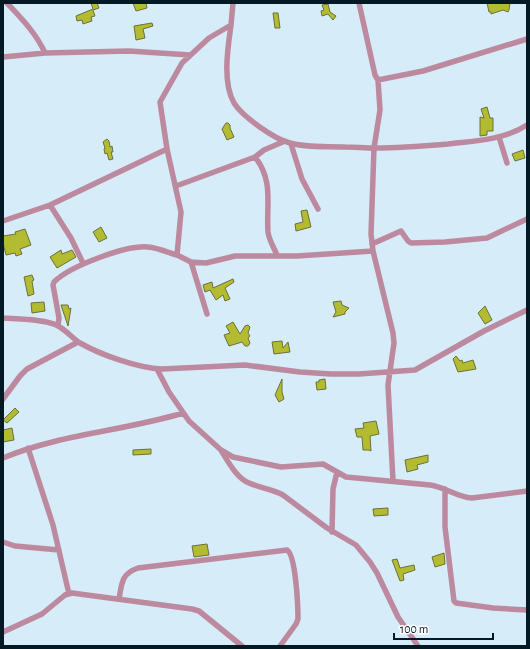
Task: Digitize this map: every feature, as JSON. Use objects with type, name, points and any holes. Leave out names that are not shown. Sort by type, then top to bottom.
[{"type":"street","points":[[7,3],[26,22],[45,53]]},
{"type":"street","points":[[233,3],[227,60],[227,78],[234,103],[272,136],[291,144],[307,146],[374,148],[465,142],[499,137],[527,125]]},
{"type":"street","points":[[359,3],[375,75],[378,80],[380,110],[374,148],[372,180],[372,244],[394,343],[389,372],[388,398],[393,481]]},
{"type":"street","points":[[177,255],[181,212],[167,149],[160,102],[179,66],[190,54],[209,38],[231,25]]},
{"type":"street","points":[[378,80],[423,71],[527,39]]},
{"type":"street","points":[[3,57],[45,53],[130,51],[190,54]]},
{"type":"street","points":[[499,137],[507,163]]},
{"type":"street","points":[[176,186],[255,157],[264,150],[285,141]]},
{"type":"street","points":[[291,144],[302,179],[318,209]]},
{"type":"street","points":[[3,221],[50,205],[167,149]]},
{"type":"street","points":[[255,157],[264,170],[268,185],[268,233],[277,255]]},
{"type":"street","points":[[50,205],[71,238],[83,263]]},
{"type":"street","points":[[372,244],[401,231],[408,242],[411,243],[445,242],[487,238],[527,219]]},
{"type":"street","points":[[58,325],[59,318],[53,285],[54,282],[83,263],[134,248],[146,247],[161,250],[177,255],[191,262],[206,263],[235,256],[297,256],[373,251]]},
{"type":"street","points":[[191,262],[207,314]]},
{"type":"street","points":[[3,318],[50,322],[58,325],[78,342],[105,355],[157,369],[244,365],[323,374],[358,374],[415,370],[421,368],[484,332],[527,310]]},
{"type":"street","points":[[3,399],[27,369],[78,342]]},
{"type":"street","points":[[157,369],[189,421],[221,450],[242,479],[248,483],[283,495],[332,532],[352,542],[370,562],[398,617],[418,646]]},
{"type":"street","points":[[3,458],[28,448],[135,426],[183,413]]},
{"type":"street","points":[[28,448],[53,525],[69,594]]},
{"type":"street","points":[[221,450],[239,459],[281,467],[322,464],[346,477],[430,485],[445,489],[462,498],[527,491]]},
{"type":"street","points":[[332,532],[333,489],[337,472]]},
{"type":"street","points":[[445,489],[445,527],[454,601],[456,603],[493,608],[527,610]]},
{"type":"street","points":[[3,542],[16,546],[59,550]]},
{"type":"street","points":[[119,599],[123,578],[127,573],[138,568],[287,550],[291,554],[295,576],[298,620],[280,646]]},
{"type":"street","points":[[3,632],[42,614],[69,594],[119,599],[199,611],[242,646]]},
{"type":"building","points":[[91,3],[97,3],[99,8],[93,10],[95,16],[91,17],[92,21],[83,24],[82,20],[77,21],[76,16],[93,9]]},
{"type":"building","points":[[133,3],[146,3],[147,8],[136,11]]},
{"type":"building","points":[[487,3],[510,3],[509,10],[508,12],[503,10],[491,14]]},
{"type":"building","points":[[328,4],[330,12],[336,16],[333,20],[328,14],[322,16],[321,11],[324,10],[322,5]]},
{"type":"building","points":[[273,13],[278,13],[280,28],[275,28]]},
{"type":"building","points":[[152,23],[153,26],[143,29],[145,38],[136,40],[134,26]]},
{"type":"building","points":[[487,107],[490,118],[493,118],[493,131],[487,131],[487,135],[480,136],[480,117],[484,118],[481,109]]},
{"type":"building","points":[[226,123],[230,125],[234,137],[227,140],[222,129]]},
{"type":"building","points":[[107,139],[110,147],[112,146],[113,152],[111,152],[113,159],[109,160],[107,153],[105,154],[103,142]]},
{"type":"building","points":[[523,150],[525,158],[515,161],[512,154]]},
{"type":"building","points":[[307,210],[311,227],[296,231],[295,224],[303,222],[301,211]]},
{"type":"building","points":[[101,227],[107,238],[99,242],[93,232]]},
{"type":"building","points":[[25,229],[31,245],[20,249],[22,254],[16,256],[15,253],[6,255],[3,236],[16,234],[15,232]]},
{"type":"building","points":[[61,250],[62,254],[72,250],[76,257],[57,268],[50,257]]},
{"type":"building","points":[[32,275],[34,280],[32,281],[34,294],[28,296],[24,277]]},
{"type":"building","points":[[233,279],[234,282],[225,288],[230,299],[225,301],[223,295],[216,300],[210,290],[205,292],[203,285],[212,282],[213,288]]},
{"type":"building","points":[[341,301],[342,305],[349,308],[345,314],[333,317],[336,312],[333,302]]},
{"type":"building","points":[[44,302],[45,311],[32,313],[31,303]]},
{"type":"building","points":[[61,305],[68,305],[69,309],[71,308],[68,326]]},
{"type":"building","points":[[485,306],[492,320],[485,324],[478,313]]},
{"type":"building","points":[[233,322],[240,334],[245,326],[248,325],[250,327],[248,333],[250,336],[248,338],[250,343],[248,346],[245,346],[242,342],[229,346],[224,335],[230,333],[226,326]]},
{"type":"building","points":[[282,341],[283,348],[288,342],[290,352],[274,354],[272,342]]},
{"type":"building","points":[[456,356],[460,361],[462,360],[463,363],[473,360],[476,369],[458,372],[453,359]]},
{"type":"building","points":[[282,379],[282,392],[284,399],[279,402],[275,395]]},
{"type":"building","points":[[325,379],[326,389],[317,390],[316,382]]},
{"type":"building","points":[[15,408],[19,412],[7,423],[3,420]]},
{"type":"building","points":[[376,421],[379,434],[370,436],[371,451],[363,450],[362,437],[357,437],[355,429],[364,428],[363,423]]},
{"type":"building","points":[[12,428],[14,440],[3,442],[3,430]]},
{"type":"building","points":[[151,449],[151,454],[133,455],[133,450]]},
{"type":"building","points":[[428,455],[428,462],[417,465],[418,469],[407,472],[405,460]]},
{"type":"building","points":[[388,508],[388,515],[374,516],[373,509]]},
{"type":"building","points":[[207,544],[209,555],[194,557],[192,546]]},
{"type":"building","points":[[444,553],[445,564],[435,567],[432,557]]},
{"type":"building","points":[[397,559],[400,568],[414,565],[415,570],[403,574],[404,580],[400,581],[392,560]]}]
